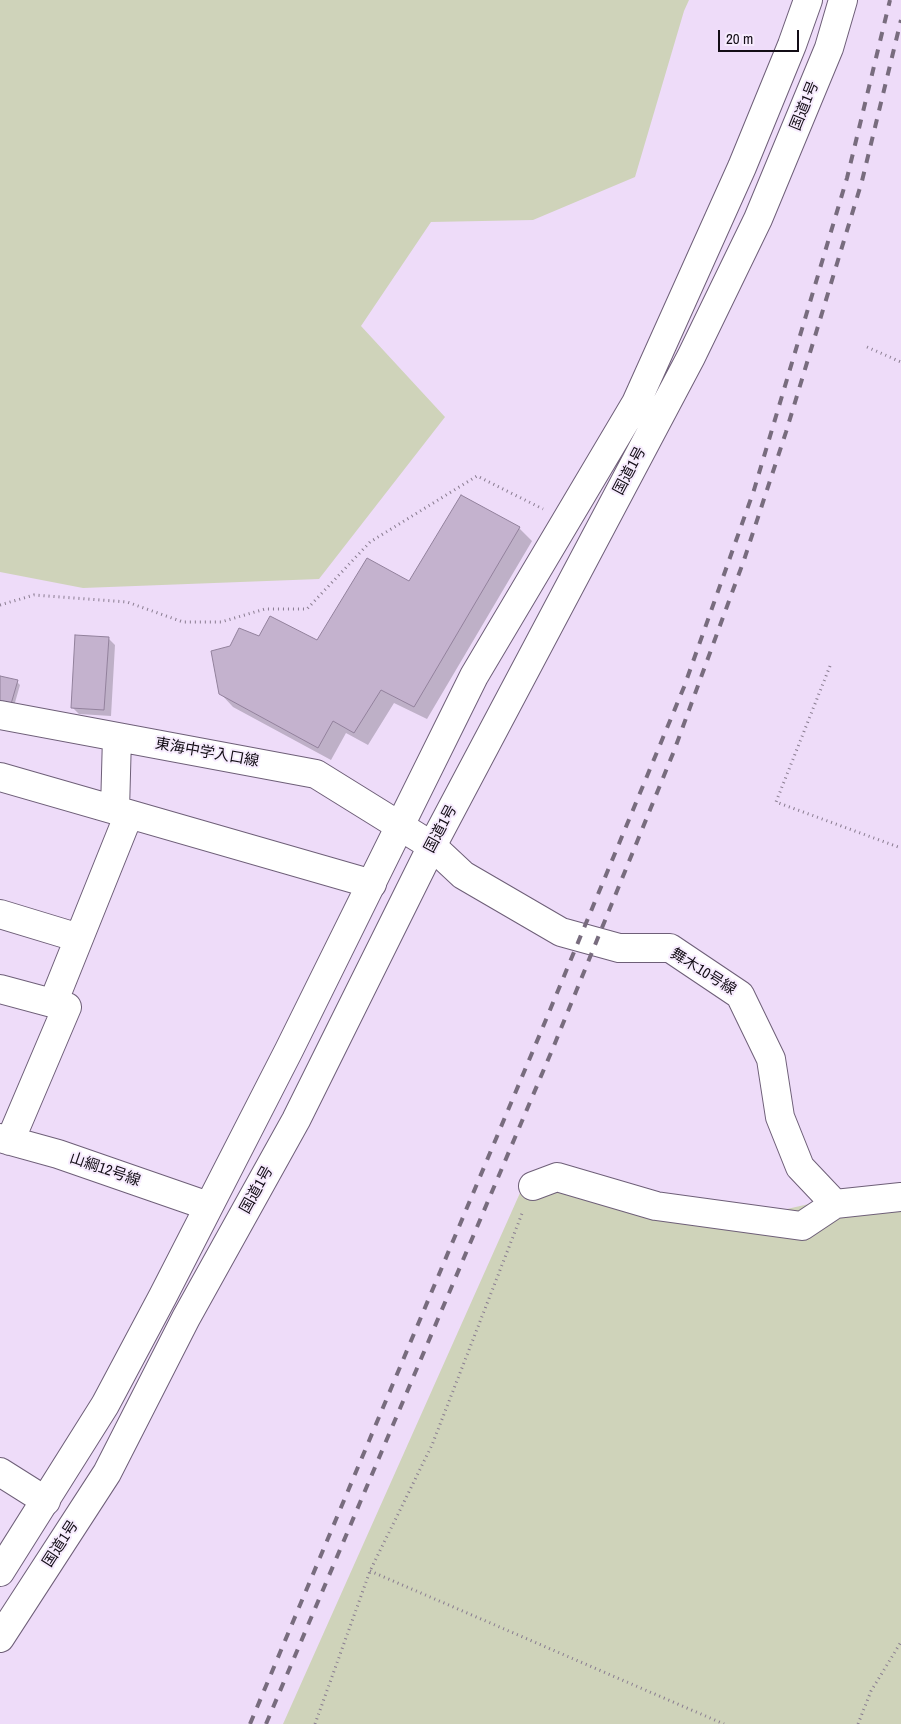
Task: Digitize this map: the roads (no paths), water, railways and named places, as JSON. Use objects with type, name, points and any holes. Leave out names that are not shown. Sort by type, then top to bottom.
[{"type":"main road","name":"国道1号","points":[[0,1572],[105,1405],[289,1050],[474,676],[636,403],[742,167],[792,45],[808,0]]},
{"type":"main road","name":"国道1号","points":[[0,1638],[107,1474],[186,1318],[296,1120],[432,846],[691,357],[758,219],[829,48],[843,0]]},
{"type":"main road","name":"東海中学入口線","points":[[0,715],[316,774],[401,825]]},
{"type":"main road","points":[[52,1003],[79,938],[122,812],[117,737]]},
{"type":"main road","points":[[0,777],[372,884]]},
{"type":"main road","name":"舞木10号線","points":[[401,825],[432,846],[462,875],[561,932],[619,948],[670,948],[740,995],[771,1059],[780,1117],[800,1167],[835,1204]]},
{"type":"main road","points":[[0,914],[79,938]]},
{"type":"main road","points":[[0,989],[66,1007],[3,1146]]},
{"type":"main road","name":"山綱12号線","points":[[3,1146],[58,1154],[208,1206]]},
{"type":"main road","points":[[533,1186],[557,1177],[656,1206],[802,1226],[835,1204],[901,1197]]},
{"type":"main road","points":[[0,1472],[46,1501]]},
{"type":"railway","points":[[250,1724],[684,687],[754,490],[847,178],[890,0]]},
{"type":"railway","points":[[266,1724],[553,1048],[674,751],[744,560],[786,432],[862,181],[901,20]]}]
